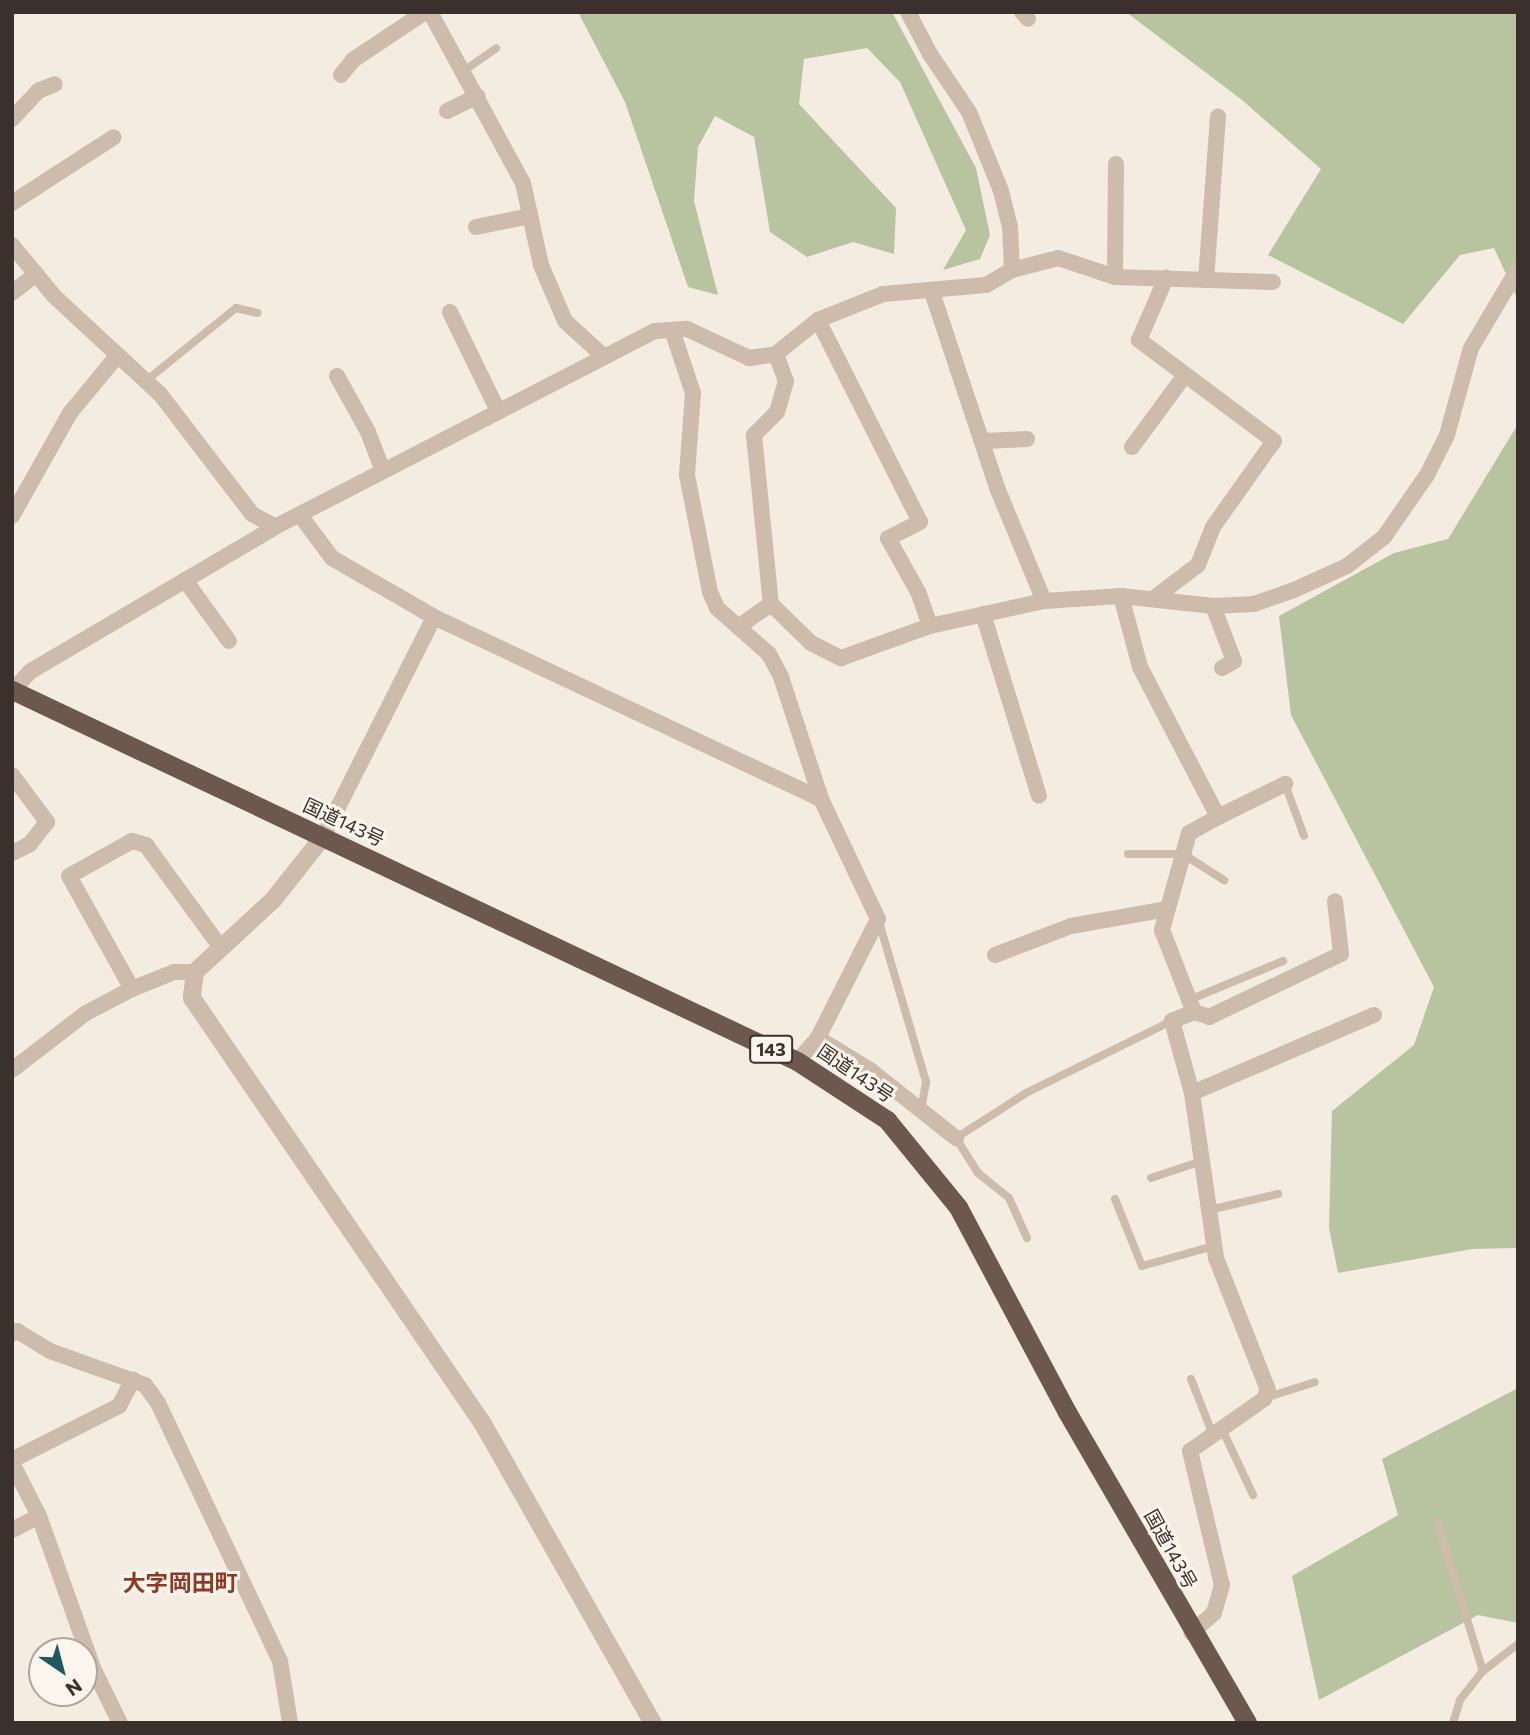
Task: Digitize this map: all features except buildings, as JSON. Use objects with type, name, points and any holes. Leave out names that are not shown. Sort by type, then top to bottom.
[{"type":"highway","name":"国道143号","points":[[12,690],[797,1062],[887,1120],[958,1206],[1191,1633],[1247,1723]]},
{"type":"street","points":[[341,75],[353,60],[425,12]]},
{"type":"street","points":[[430,12],[465,70],[523,184],[541,265],[565,321],[603,356]]},
{"type":"street","points":[[908,12],[930,54],[969,112],[1001,191],[1010,226],[1012,270]]},
{"type":"street","points":[[12,119],[38,91],[55,84]]},
{"type":"street","points":[[447,111],[478,96]]},
{"type":"street","points":[[1206,280],[1219,116]]},
{"type":"street","points":[[12,203],[114,137]]},
{"type":"street","points":[[1115,277],[1116,164]]},
{"type":"street","points":[[476,227],[530,216]]},
{"type":"street","points":[[12,245],[36,274],[147,380],[252,514],[275,527]]},
{"type":"street","points":[[12,690],[31,671],[275,527],[655,331],[687,329],[749,358],[776,354],[818,320],[884,294],[932,292],[986,285],[1012,270],[1058,258],[1115,277],[1273,282]]},
{"type":"street","points":[[776,354],[786,381],[777,412],[754,435],[771,604],[811,643],[841,658],[930,626],[1044,601],[1122,596],[1213,606],[1254,604],[1294,590],[1347,566],[1384,537],[1427,475],[1447,435],[1471,348],[1518,269]]},
{"type":"street","points":[[12,293],[36,274]]},
{"type":"street","points":[[1153,599],[1198,565],[1213,527],[1274,442],[1139,340],[1166,278]]},
{"type":"street","points":[[932,292],[983,441],[1044,601]]},
{"type":"street","points":[[450,312],[498,411]]},
{"type":"street","points":[[818,320],[920,522],[888,538],[919,594],[930,626]]},
{"type":"street","points":[[673,330],[693,393],[687,475],[710,592],[717,608],[769,654],[781,677],[821,799],[878,919],[818,1038],[797,1062]]},
{"type":"street","points":[[12,516],[70,413],[118,355]]},
{"type":"street","points":[[1132,447],[1185,375]]},
{"type":"street","points":[[337,376],[368,432],[383,471]]},
{"type":"street","points":[[983,441],[1027,439]]},
{"type":"street","points":[[300,515],[332,558],[434,617],[821,799]]},
{"type":"street","points":[[185,580],[229,641]]},
{"type":"street","points":[[1122,596],[1140,667],[1217,817]]},
{"type":"street","points":[[738,627],[771,604]]},
{"type":"street","points":[[1213,606],[1234,661],[1222,668]]},
{"type":"street","points":[[983,614],[1039,796]]},
{"type":"street","points":[[434,617],[323,837],[273,900],[195,972],[192,998],[483,1424],[653,1723]]},
{"type":"street","points":[[12,853],[30,844],[47,822],[14,779]]},
{"type":"street","points":[[1285,785],[1189,833],[1161,930],[1192,1006],[1209,1017],[1341,954],[1335,901]]},
{"type":"street","points":[[132,989],[69,876],[132,841],[146,845],[221,948]]},
{"type":"street","points":[[995,955],[1071,926],[1167,909]]},
{"type":"street","points":[[12,1070],[86,1013],[132,989],[174,972],[195,972]]},
{"type":"street","points":[[1191,1633],[1214,1612],[1222,1585],[1190,1451],[1264,1398],[1268,1390],[1214,1246],[1192,1093],[1172,1021],[1192,1006]]},
{"type":"street","points":[[1192,1093],[1374,1016]]},
{"type":"street","points":[[818,1038],[870,1070],[956,1138]]},
{"type":"street","points":[[12,1334],[17,1331],[50,1351],[145,1385],[158,1403],[259,1611],[280,1661],[290,1723]]},
{"type":"street","points":[[120,1723],[93,1668],[38,1516],[12,1461],[119,1406],[133,1380]]},
{"type":"street","points":[[12,1530],[38,1516]]},
{"type":"lane","points":[[465,70],[496,48]]},
{"type":"lane","points":[[147,380],[236,308],[257,313]]},
{"type":"lane","points":[[1285,785],[1304,836]]},
{"type":"lane","points":[[1128,854],[1183,853],[1224,880]]},
{"type":"lane","points":[[878,919],[926,1082],[921,1110]]},
{"type":"lane","points":[[1192,1006],[1283,961]]},
{"type":"lane","points":[[1027,1238],[1009,1198],[978,1173],[956,1138],[1026,1093],[1172,1021]]},
{"type":"lane","points":[[1151,1178],[1202,1161]]},
{"type":"lane","points":[[1209,1210],[1278,1194]]},
{"type":"lane","points":[[1115,1199],[1142,1266],[1214,1246]]},
{"type":"lane","points":[[1191,1380],[1253,1495]]},
{"type":"lane","points":[[1264,1398],[1315,1382]]},
{"type":"lane","points":[[1437,1521],[1483,1671]]},
{"type":"lane","points":[[1454,1723],[1460,1700],[1483,1671],[1518,1644]]},
{"type":"green space","points":[[578,12],[892,12],[976,168],[990,235],[980,259],[943,270],[966,230],[900,82],[867,48],[804,59],[799,104],[896,208],[894,254],[853,242],[807,257],[770,232],[754,137],[715,116],[698,147],[694,201],[718,295],[688,287],[625,102]]},
{"type":"green space","points":[[1126,12],[1518,12],[1518,300],[1494,248],[1460,255],[1403,324],[1268,255],[1321,169],[1242,100]]},
{"type":"green space","points":[[1518,424],[1518,1256],[1516,1248],[1472,1249],[1338,1273],[1329,1228],[1332,1111],[1414,1045],[1434,987],[1291,715],[1279,616],[1394,553],[1448,539]]},
{"type":"green space","points":[[1518,1388],[1518,1623],[1478,1615],[1319,1700],[1292,1576],[1398,1515],[1382,1459]]},
{"type":"district","name":"大字岡田町","points":[[180,1582]]}]
